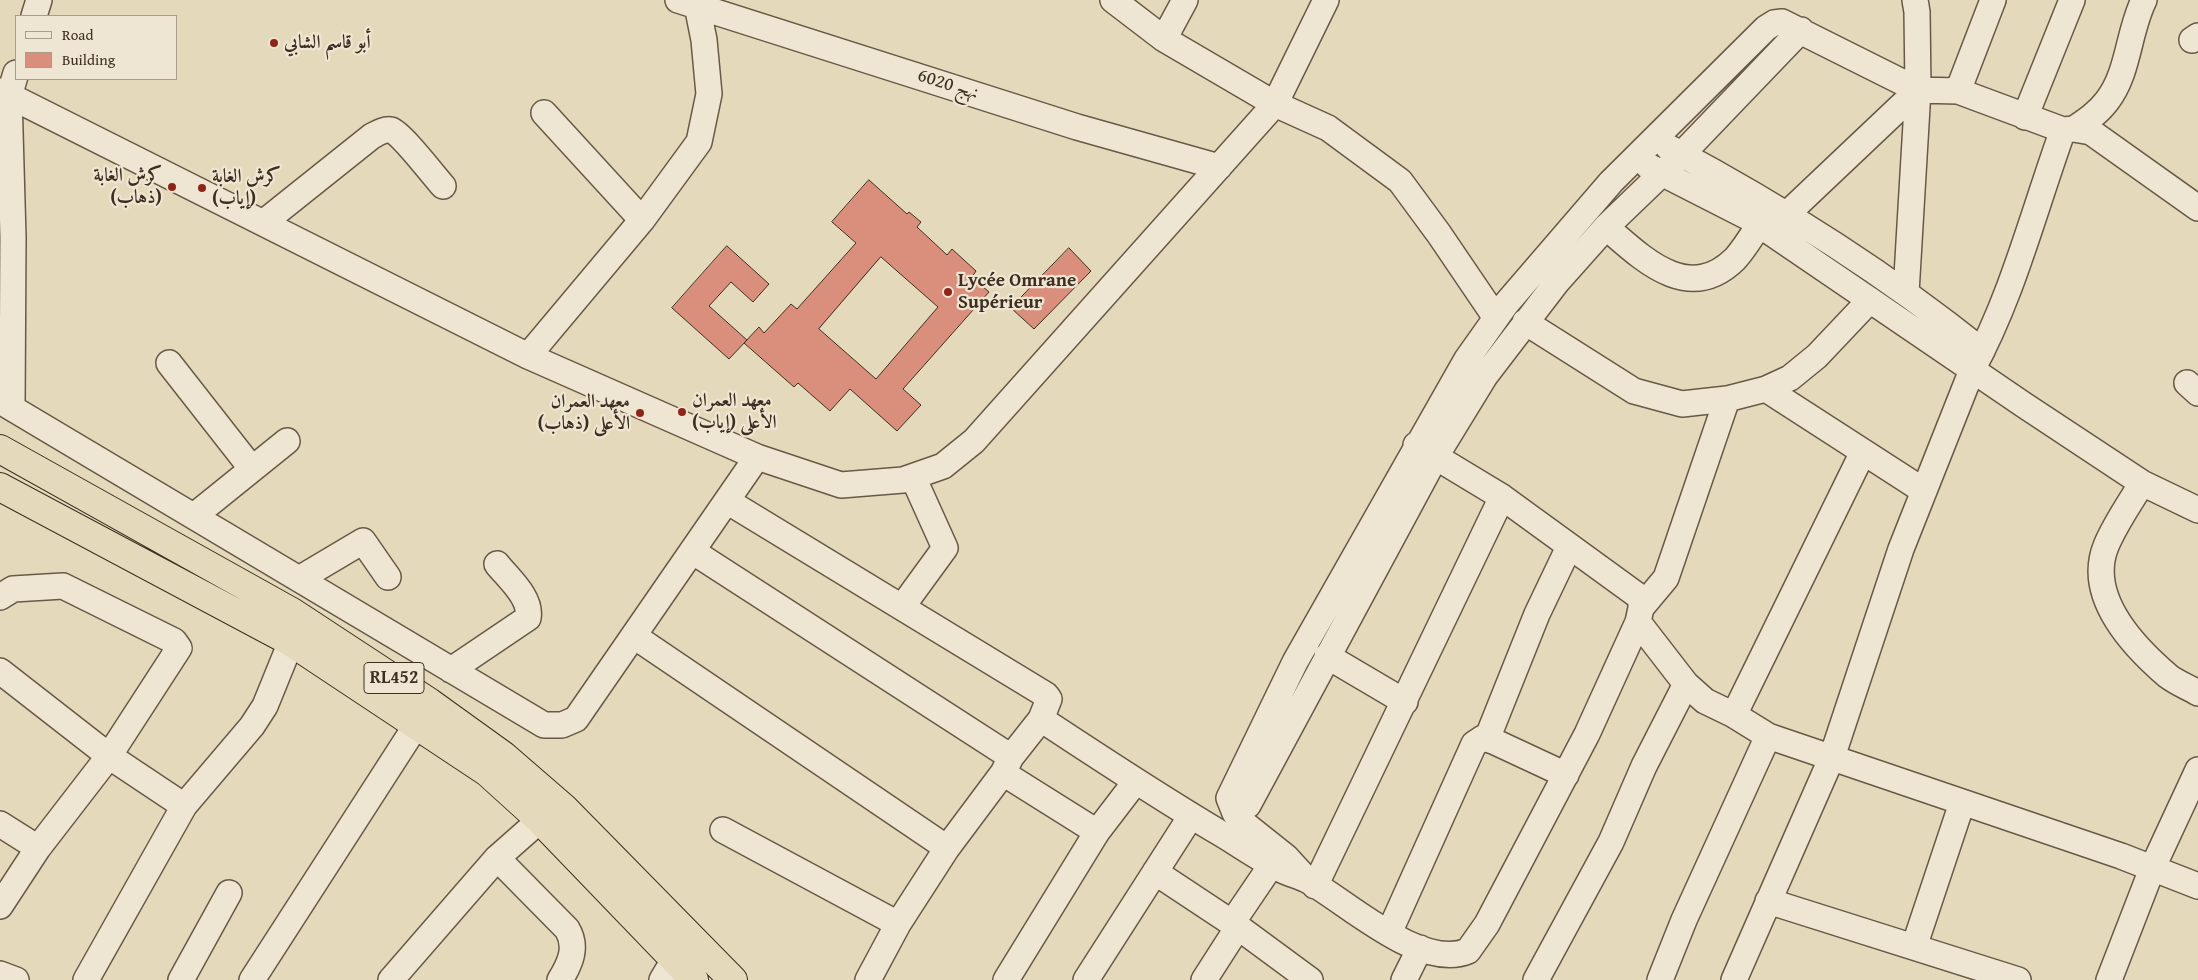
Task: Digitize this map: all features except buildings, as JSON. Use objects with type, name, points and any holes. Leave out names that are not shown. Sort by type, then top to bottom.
[{"type":"highway","name":"RL452","points":[[0,449],[292,612],[429,702],[504,756],[564,808],[733,980]]},
{"type":"highway","name":"RL452","points":[[0,487],[291,642],[487,772],[540,820],[668,970],[694,980]]},
{"type":"street","points":[[34,15],[39,0]]},
{"type":"street","points":[[1113,0],[1164,39],[1275,104],[1328,128],[1400,181],[1439,234],[1496,318]]},
{"type":"street","points":[[1164,39],[1185,0]]},
{"type":"street","points":[[757,457],[576,719],[562,725],[544,725],[6,405],[8,87],[263,223],[528,356],[757,457],[841,484],[902,480],[942,466],[974,442],[1275,104],[1326,0]]},
{"type":"street","points":[[1906,293],[1918,90],[1915,0]]},
{"type":"street","points":[[1958,91],[1993,0]]},
{"type":"street","points":[[2025,117],[2072,0]]},
{"type":"street","points":[[1734,980],[1832,756],[1901,549],[2024,249],[2043,185],[2069,129],[2107,102],[2117,85],[2138,13],[2144,0]]},
{"type":"street","points":[[528,356],[642,220],[699,142],[709,94],[704,40],[690,1]]},
{"type":"street","name":"نهج 6020","points":[[690,1],[1077,127],[1219,167]]},
{"type":"street","points":[[1235,813],[1248,805],[1327,656],[1426,450],[1466,359],[1542,261],[1633,160],[1766,28],[1774,23],[1782,22],[1918,90],[1958,91],[2025,117],[2069,129],[2091,132],[2198,208]]},
{"type":"street","points":[[1311,883],[1286,857],[1242,822],[1235,813],[1230,798],[1246,759],[1295,662],[1426,450],[1557,282],[1606,227],[1682,154],[1801,30]]},
{"type":"street","points":[[1787,214],[1918,90]]},
{"type":"street","points":[[544,113],[642,220]]},
{"type":"street","points":[[263,223],[372,136],[382,131],[391,130],[400,137],[443,186]]},
{"type":"street","points":[[1654,139],[1787,214],[1906,293],[1977,361]]},
{"type":"street","points":[[1633,160],[1663,173],[1759,225],[1870,300],[1977,361],[2142,483],[2198,510]]},
{"type":"street","points":[[1606,227],[1657,269],[1677,277],[1687,278],[1708,275],[1727,265],[1735,258],[1759,225]]},
{"type":"street","points":[[1525,322],[1634,391],[1682,404],[1727,400],[1766,389],[1790,378],[1817,356],[1870,300]]},
{"type":"street","points":[[169,363],[252,469]]},
{"type":"street","points":[[1766,389],[1924,491]]},
{"type":"street","points":[[1041,719],[1191,816],[1272,864],[1311,883],[1359,916],[1389,933],[1420,948],[1450,955],[1468,951],[1477,942],[1587,734],[1640,615],[1666,578],[1727,400]]},
{"type":"street","points":[[194,516],[287,441]]},
{"type":"street","points":[[1426,450],[1502,497],[1640,598],[1640,615],[1686,684],[1706,701],[1734,715],[1768,736],[1832,756],[2121,856],[2198,886]]},
{"type":"street","points":[[1734,715],[1863,452]]},
{"type":"street","points":[[902,607],[945,548],[913,476]]},
{"type":"street","points":[[2142,483],[2106,547],[2102,576],[2106,600],[2137,644],[2169,677],[2198,693]]},
{"type":"street","points":[[1311,883],[1405,702],[1502,497]]},
{"type":"street","points":[[728,500],[1048,696],[1049,699],[1041,719],[946,848],[898,924],[868,980]]},
{"type":"street","points":[[299,579],[362,540],[388,577]]},
{"type":"street","points":[[1487,739],[1537,614],[1569,547]]},
{"type":"street","points":[[692,551],[1007,765],[1097,832]]},
{"type":"street","points":[[451,670],[528,618],[530,611],[526,601],[497,564]]},
{"type":"street","points":[[0,597],[13,589],[63,586],[133,619],[178,644],[179,648],[109,756],[38,848],[0,906]]},
{"type":"street","points":[[634,636],[946,848]]},
{"type":"street","points":[[86,980],[184,806],[252,726],[272,693],[291,642]]},
{"type":"street","points":[[1327,656],[1405,702]]},
{"type":"street","points":[[0,671],[109,756],[184,806]]},
{"type":"street","points":[[1536,980],[1611,842],[1644,766],[1686,684]]},
{"type":"street","points":[[252,980],[417,724]]},
{"type":"street","points":[[1660,980],[1684,920],[1768,736]]},
{"type":"street","points":[[1389,933],[1474,744],[1482,738],[1487,739],[1566,775]]},
{"type":"street","points":[[2109,980],[2152,869],[2198,770]]},
{"type":"street","points":[[1006,980],[1097,832],[1136,781]]},
{"type":"street","points":[[1914,947],[1962,802]]},
{"type":"street","points":[[1086,980],[1191,816]]},
{"type":"street","points":[[391,980],[497,858],[540,820]]},
{"type":"street","points":[[0,824],[38,848]]},
{"type":"street","points":[[722,830],[898,924]]},
{"type":"street","points":[[497,858],[567,929],[572,938],[573,947],[568,967],[560,980]]},
{"type":"street","points":[[1204,980],[1272,864]]},
{"type":"street","points":[[1155,872],[1235,925],[1306,979]]},
{"type":"street","points":[[181,980],[229,893]]},
{"type":"street","points":[[1768,901],[2018,980]]},
{"type":"street","points":[[1404,980],[1420,948]]},
{"type":"street","points":[[0,974],[16,980]]},
{"type":"place","name":"أبو قاسم الشابي","points":[[274,43]]},
{"type":"place","name":"كرش الغابة (ذهاب)","points":[[172,187]]},
{"type":"place","name":"كرش الغابة (إياب)","points":[[202,188]]},
{"type":"place","name":"Lycée Omrane Supérieur","points":[[948,292]]},
{"type":"place","name":"معهد العمران الأعلى (إياب)","points":[[682,412]]},
{"type":"place","name":"معهد العمران الأعلى (ذهاب)","points":[[640,413]]}]
